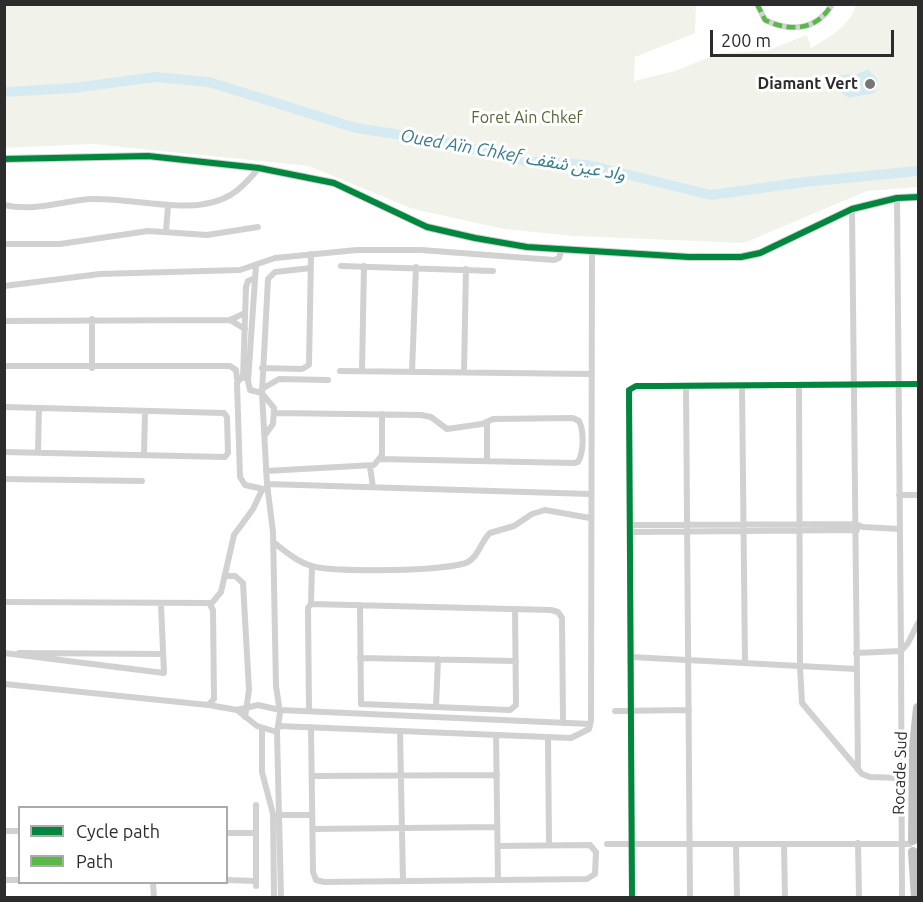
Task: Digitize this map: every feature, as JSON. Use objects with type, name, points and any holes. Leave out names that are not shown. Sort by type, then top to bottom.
[{"type":"highway","name":"Rocade Sud","points":[[916,897],[912,845],[914,746],[918,708]]},
{"type":"street","points":[[757,4],[765,20],[787,28],[811,26],[828,13],[832,4]]},
{"type":"street","points":[[4,159],[141,156],[259,168],[305,175],[342,186],[415,222],[439,230],[526,247],[689,257],[741,257],[783,244],[852,209],[897,198],[918,197]]},
{"type":"street","points":[[4,206],[32,208],[96,199],[168,206],[200,203],[232,194],[259,168]]},
{"type":"street","points":[[897,198],[901,778],[912,845],[902,897]]},
{"type":"street","points":[[166,231],[168,206]]},
{"type":"street","points":[[852,209],[858,770]]},
{"type":"street","points":[[4,244],[60,244],[128,232],[166,231],[207,235],[258,227]]},
{"type":"street","points":[[4,286],[100,274],[221,272],[245,269],[271,258],[311,254],[404,250],[554,260],[559,258],[562,249]]},
{"type":"street","points":[[237,710],[262,728],[277,729],[311,727],[571,738],[580,736],[590,724],[592,251]]},
{"type":"street","points":[[262,368],[302,369],[309,365],[311,254]]},
{"type":"street","points":[[256,265],[238,433],[240,477],[245,485],[265,488],[373,487],[590,494]]},
{"type":"street","points":[[341,266],[493,271]]},
{"type":"street","points":[[362,371],[364,266]]},
{"type":"street","points":[[412,372],[416,267]]},
{"type":"street","points":[[282,897],[277,729],[280,710],[277,694],[272,511],[265,488],[262,368],[268,279],[275,272],[311,268]]},
{"type":"street","points":[[464,372],[466,269]]},
{"type":"street","points":[[243,379],[247,284],[255,279]]},
{"type":"street","points":[[4,321],[230,320],[245,313]]},
{"type":"street","points":[[92,319],[92,368]]},
{"type":"street","points":[[230,320],[245,329]]},
{"type":"street","points":[[4,366],[92,368],[231,366],[250,390],[262,391],[279,379],[328,380]]},
{"type":"street","points":[[340,371],[590,374]]},
{"type":"street","points":[[632,897],[629,390],[636,386],[918,384]]},
{"type":"street","points":[[742,386],[745,663]]},
{"type":"street","points":[[799,386],[802,703],[858,770],[867,777],[901,778]]},
{"type":"street","points":[[686,387],[690,897]]},
{"type":"street","points":[[262,391],[272,403],[275,413],[273,424],[265,435]]},
{"type":"street","points":[[4,407],[224,413],[227,434],[226,456],[4,452]]},
{"type":"street","points":[[38,452],[39,408]]},
{"type":"street","points":[[144,455],[145,411]]},
{"type":"street","points":[[266,471],[370,467],[380,459],[573,463],[581,458],[581,423],[577,419],[493,419],[447,429],[427,416],[275,413]]},
{"type":"street","points":[[380,459],[382,414]]},
{"type":"street","points":[[487,422],[487,461]]},
{"type":"street","points":[[227,434],[238,433]]},
{"type":"street","points":[[582,442],[591,442]]},
{"type":"street","points":[[370,467],[373,487]]},
{"type":"street","points":[[4,479],[142,481]]},
{"type":"street","points":[[4,602],[211,604],[220,596],[234,535],[265,488]]},
{"type":"street","points":[[899,495],[918,495]]},
{"type":"street","points":[[273,542],[300,562],[312,566],[331,569],[416,568],[462,564],[474,557],[490,533],[514,526],[538,512],[554,511],[590,518]]},
{"type":"street","points":[[630,529],[863,527],[900,529]]},
{"type":"street","points":[[309,710],[308,608],[311,604],[312,566]]},
{"type":"street","points":[[225,576],[235,576],[243,583],[248,706],[245,717]]},
{"type":"street","points":[[208,705],[214,699],[211,604]]},
{"type":"street","points":[[311,604],[555,611],[561,615],[562,723]]},
{"type":"street","points":[[4,653],[164,673],[161,605]]},
{"type":"street","points":[[360,605],[361,704],[436,707],[514,709],[515,609]]},
{"type":"street","points":[[856,652],[901,651],[909,643],[918,623]]},
{"type":"street","points":[[4,653],[162,654]]},
{"type":"street","points":[[631,657],[856,669]]},
{"type":"street","points":[[360,658],[516,661]]},
{"type":"street","points":[[436,707],[438,659]]},
{"type":"street","points":[[4,684],[237,710],[248,706],[264,705],[280,710],[590,724]]},
{"type":"street","points":[[615,711],[689,710]]},
{"type":"street","points":[[311,727],[313,872],[316,880],[324,882],[587,879],[593,876],[596,852],[593,846],[498,846]]},
{"type":"street","points":[[262,728],[262,772],[273,814],[274,897]]},
{"type":"street","points":[[400,731],[403,881]]},
{"type":"street","points":[[496,735],[498,880]]},
{"type":"street","points":[[548,737],[549,845]]},
{"type":"street","points":[[312,776],[496,775]]},
{"type":"street","points":[[228,880],[256,884],[256,806]]},
{"type":"street","points":[[280,815],[312,815]]},
{"type":"street","points":[[313,829],[497,826]]},
{"type":"street","points":[[228,832],[256,833]]},
{"type":"street","points":[[607,844],[858,843],[912,845]]},
{"type":"street","points":[[858,843],[859,897]]},
{"type":"street","points":[[784,844],[785,897]]},
{"type":"street","points":[[736,845],[738,897]]},
{"type":"green space","name":"Foret Ain Chkef","points":[[5,5],[696,5],[695,33],[635,57],[634,81],[675,71],[720,53],[766,51],[807,35],[811,48],[844,25],[856,5],[918,5],[918,187],[867,191],[744,243],[574,236],[504,229],[413,209],[309,166],[92,144],[5,148]]},
{"type":"shaded area","points":[[868,69],[878,80],[875,93],[849,98],[839,91],[841,75],[857,74]]},
{"type":"waterway","name":"Oued Aïn Chkef واد عين شقف","points":[[4,92],[74,88],[155,77],[209,82],[356,128],[440,141],[525,161],[588,165],[711,195],[805,182],[918,171]]},
{"type":"marked path","points":[[757,4],[765,20],[793,27],[802,27],[819,20],[832,4]]},
{"type":"cycle path","points":[[4,159],[148,156],[259,168],[334,183],[427,227],[475,238],[527,247],[689,257],[741,257],[760,253],[852,209],[897,198],[918,197]]},
{"type":"cycle path","points":[[632,898],[629,390],[636,386],[918,384]]},
{"type":"place","name":"Diamant Vert","points":[[870,84]]}]
